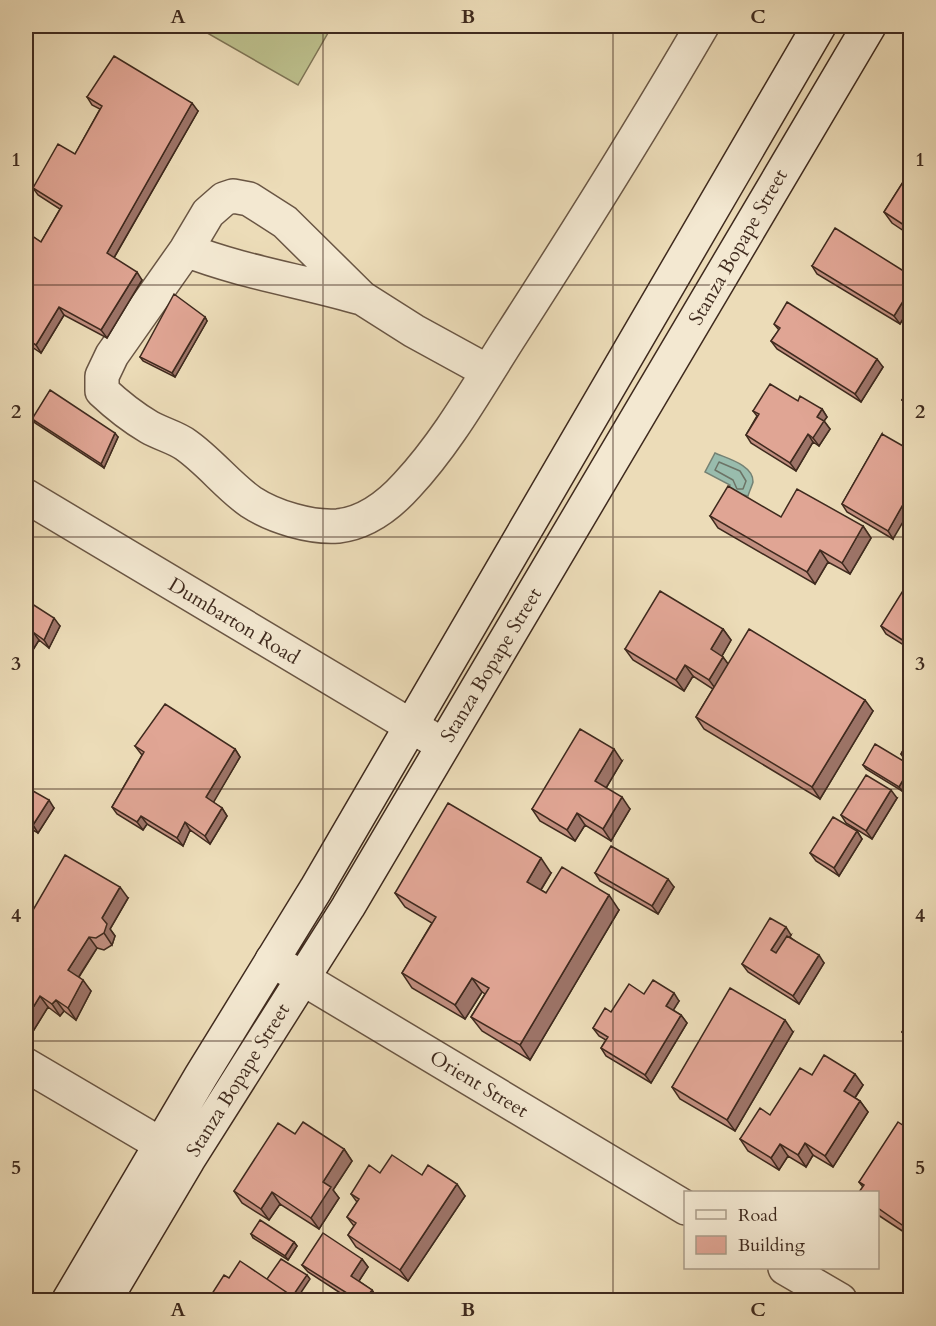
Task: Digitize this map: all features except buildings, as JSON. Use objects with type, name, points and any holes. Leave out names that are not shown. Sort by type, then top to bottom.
[{"type":"main road","points":[[487,371],[414,331],[362,298],[285,222],[249,199],[233,196],[224,199],[208,213],[186,250],[112,356],[102,376],[102,391],[118,406],[150,428],[183,443],[206,459],[251,502],[277,514],[310,524],[338,526],[361,521],[384,507],[407,486],[435,451],[487,371],[572,240],[702,26]]},
{"type":"main road","name":"Stanza Bopape Street","points":[[105,1300],[175,1152],[273,960],[819,26]]},
{"type":"main road","name":"Stanza Bopape Street","points":[[69,1300],[302,977],[348,907],[869,26]]},
{"type":"main road","points":[[186,250],[217,262],[297,280],[362,298]]},
{"type":"main road","name":"Dumbarton Road","points":[[26,496],[443,745]]},
{"type":"main road","name":"Orient Street","points":[[273,960],[684,1207]]},
{"type":"main road","points":[[26,1065],[175,1152]]},
{"type":"main road","points":[[787,1269],[840,1300]]},
{"type":"green space","points":[[195,26],[332,26],[298,85]]},
{"type":"water","points":[[715,453],[738,463],[749,471],[753,482],[748,496],[727,491],[730,485],[705,472]]}]
